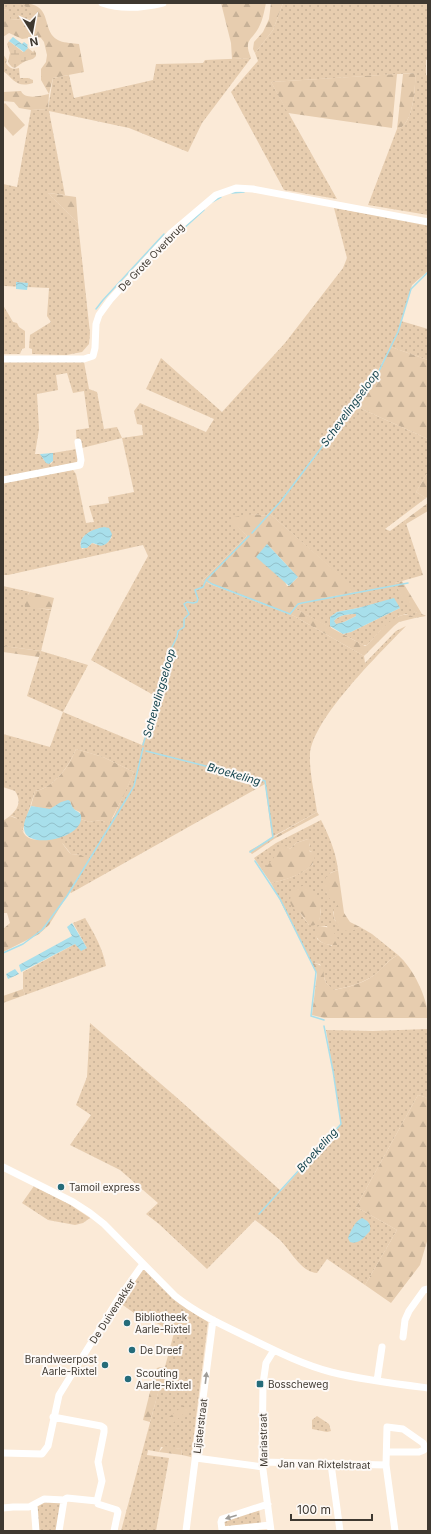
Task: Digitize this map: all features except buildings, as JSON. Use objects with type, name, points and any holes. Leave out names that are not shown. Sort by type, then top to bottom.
[{"type":"street","points":[[102,3],[134,8],[162,3]]},
{"type":"street","name":"De Grote Overbrug","points":[[3,359],[84,359],[93,356],[95,348],[96,324],[99,315],[110,300],[170,234],[210,200],[229,190],[253,188],[428,222]]},
{"type":"street","points":[[3,480],[80,465],[81,460],[78,442]]},
{"type":"street","points":[[3,1167],[90,1212],[187,1306],[213,1320],[274,1350],[332,1372],[377,1381],[428,1388]]},
{"type":"street","name":"De Duivenakker","points":[[3,1453],[42,1454],[48,1446],[53,1417],[59,1396],[117,1301],[144,1264]]},
{"type":"street","points":[[403,1337],[405,1320],[409,1311],[424,1290],[428,1289]]},
{"type":"street","name":"Lijsterstraat","points":[[186,1531],[213,1320]]},
{"type":"street","points":[[377,1381],[382,1346]]},
{"type":"street","name":"Mariastraat","points":[[270,1528],[263,1465],[264,1374],[266,1363],[274,1350]]},
{"type":"street","points":[[53,1417],[101,1426],[104,1428],[98,1462],[102,1481],[96,1501]]},
{"type":"street","points":[[387,1452],[419,1452],[424,1450],[424,1447],[423,1443],[403,1429],[387,1427],[386,1465],[395,1531]]},
{"type":"street","name":"Jan van Rixtelstraat","points":[[196,1458],[263,1465],[386,1465]]},
{"type":"street","points":[[330,1464],[340,1531]]},
{"type":"street","points":[[3,1508],[29,1507],[44,1499],[64,1500],[67,1498],[96,1501],[98,1504],[117,1510],[118,1512],[114,1531]]},
{"type":"street","points":[[59,1531],[64,1500]]},
{"type":"street","points":[[268,1504],[222,1520],[221,1522],[222,1530],[270,1528]]},
{"type":"street","points":[[34,1505],[36,1531]]},
{"type":"green space","points":[[3,3],[21,3],[40,18],[10,20],[7,9],[3,10]]},
{"type":"green space","points":[[21,3],[32,4],[39,8],[43,13],[54,37],[62,42],[79,44],[84,72],[53,78],[49,94],[41,80],[41,69],[46,62],[47,55],[44,42],[41,38],[35,37],[22,39],[9,33],[3,37],[3,10],[7,9],[11,20],[39,18]]},
{"type":"green space","points":[[221,3],[266,3],[260,24],[248,44],[251,58],[232,59],[231,43]]},
{"type":"green space","points":[[271,3],[283,3],[273,30],[255,53],[253,49],[254,42],[263,32],[269,19]]},
{"type":"green space","points":[[283,3],[428,3],[428,60],[426,60],[426,75],[428,76],[428,215],[368,205],[397,129],[402,127],[410,114],[414,96],[415,73],[271,82],[337,199],[284,190],[231,92],[258,61],[255,53],[273,30]]},
{"type":"green space","points":[[9,41],[23,52],[28,48],[33,52],[34,50],[36,56],[14,68],[12,67],[8,62],[10,53],[7,44]]},
{"type":"green space","points":[[3,54],[7,60],[6,63],[8,66],[13,69],[19,68],[20,78],[28,78],[33,80],[33,83],[19,84],[3,71]]},
{"type":"green space","points":[[251,58],[202,123],[188,152],[129,128],[49,111],[65,195],[48,193],[78,223],[90,333],[89,344],[82,352],[66,355],[32,354],[32,349],[29,348],[30,335],[51,322],[47,316],[49,288],[4,286],[3,184],[17,187],[31,110],[48,109],[53,78],[69,75],[74,98],[153,80],[156,64],[203,63],[205,60]]},
{"type":"green space","points":[[415,73],[414,96],[410,114],[402,127],[397,129],[403,74]]},
{"type":"green space","points":[[397,74],[392,128],[288,113],[271,82]]},
{"type":"green space","points":[[21,91],[26,96],[33,97],[49,94],[48,109],[31,110],[19,108],[14,102],[3,101],[3,92]]},
{"type":"green space","points":[[5,103],[25,125],[13,136],[3,125],[3,105]]},
{"type":"green space","points":[[48,193],[76,197],[78,223]]},
{"type":"green space","points":[[334,208],[428,224],[428,271],[412,285],[401,321],[428,329],[428,360],[391,347],[379,368],[353,405],[428,439],[428,472],[416,492],[426,498],[385,529],[390,531],[405,520],[423,575],[395,583],[408,605],[416,612],[426,616],[415,618],[406,614],[399,616],[381,630],[367,645],[363,645],[343,634],[351,632],[400,608],[381,602],[337,612],[330,617],[330,626],[332,629],[294,608],[302,603],[357,591],[269,513],[266,516],[254,514],[232,521],[247,536],[202,581],[294,616],[364,656],[365,663],[396,631],[406,626],[349,687],[335,705],[314,739],[310,754],[310,761],[317,812],[272,837],[265,784],[71,893],[70,892],[77,880],[81,855],[71,854],[63,844],[52,839],[61,837],[73,831],[81,819],[89,822],[101,820],[105,822],[113,818],[134,772],[103,757],[76,749],[60,775],[48,786],[35,791],[23,829],[24,832],[18,820],[10,816],[18,805],[19,801],[17,795],[15,791],[3,787],[3,734],[50,747],[63,712],[142,745],[157,697],[91,660],[148,556],[143,545],[3,575],[3,482],[73,470],[76,474],[86,523],[94,522],[89,506],[109,503],[108,497],[134,492],[122,438],[143,435],[142,425],[137,424],[134,411],[140,403],[206,432],[214,419],[146,389],[161,358],[222,412],[285,343],[343,268],[347,258]],"holes":[[[91,531],[112,537],[107,543],[97,545],[92,543],[88,547],[82,549],[80,544],[83,537]]]},
{"type":"green space","points":[[3,305],[13,322],[17,323],[19,327],[25,331],[25,348],[22,349],[20,354],[3,354]]},
{"type":"green space","points":[[391,347],[428,360],[428,439],[353,405],[379,368]]},
{"type":"green space","points":[[3,361],[84,362],[89,389],[97,392],[104,429],[117,427],[122,438],[82,448],[78,462],[3,478]],"holes":[[[67,373],[73,393],[84,391],[89,428],[76,430],[77,449],[53,453],[53,461],[51,464],[44,460],[40,454],[35,454],[39,429],[37,394],[58,390],[56,375]]]},
{"type":"green space","points":[[428,472],[428,496],[426,498],[416,492]]},
{"type":"green space","points":[[428,503],[428,511],[406,524],[405,520]]},
{"type":"green space","points":[[269,513],[358,591],[302,603],[294,608],[365,646],[395,618],[402,615],[409,615],[415,618],[399,622],[364,656],[294,616],[202,581],[247,536],[231,521],[234,517],[254,514],[266,516]],"holes":[[[267,544],[298,577],[289,586],[287,586]]]},
{"type":"green space","points":[[402,581],[422,614],[413,611],[402,598],[395,583]]},
{"type":"green space","points":[[3,586],[30,592],[28,594],[37,608],[51,610],[41,651],[3,646]]},
{"type":"green space","points":[[30,592],[54,598],[51,610],[31,609],[25,607],[24,601]]},
{"type":"green space","points":[[356,614],[356,616],[344,622],[336,624],[334,621],[341,616]]},
{"type":"green space","points":[[3,646],[41,651],[39,657],[3,652]]},
{"type":"green space","points":[[41,651],[88,665],[63,712],[27,696]]},
{"type":"green space","points":[[76,749],[103,757],[134,772],[109,824],[101,820],[89,822],[81,819],[80,812],[73,809],[70,801],[50,810],[31,806],[35,791],[42,789],[55,781],[70,762]]},
{"type":"green space","points":[[317,812],[319,815],[274,839],[252,854],[249,851]]},
{"type":"green space","points":[[10,816],[18,819],[26,836],[37,840],[58,840],[71,854],[81,855],[89,860],[49,925],[39,934],[3,952],[3,929],[10,923],[7,913],[3,913],[3,821]]},
{"type":"green space","points":[[321,820],[332,844],[338,870],[330,873],[325,884],[327,894],[342,902],[333,912],[335,921],[353,930],[360,927],[372,934],[398,955],[377,973],[362,982],[333,990],[326,983],[320,964],[312,963],[271,883],[288,879],[309,868],[313,864],[312,852],[308,850],[310,845],[308,839],[296,843],[290,849],[287,847],[268,867],[262,870],[254,858],[276,843]],"holes":[[[299,888],[319,903],[321,912],[319,920],[309,925],[300,913],[293,893]],[[320,926],[327,926],[332,946],[317,939],[316,928]]]},
{"type":"green space","points":[[308,839],[310,841],[309,851],[314,853],[312,865],[300,874],[271,883],[262,870],[283,848],[286,846],[290,849],[296,843]]},
{"type":"green space","points":[[338,870],[344,913],[350,922],[360,927],[351,931],[341,929],[336,923],[334,909],[341,902],[331,900],[325,887],[325,879],[327,876]]},
{"type":"green space","points":[[302,886],[310,888],[319,900],[320,915],[315,925],[309,925],[301,914],[291,906],[291,895]]},
{"type":"green space","points":[[85,918],[95,935],[106,966],[25,995],[23,989],[23,972],[75,944],[87,948],[73,923]]},
{"type":"green space","points":[[320,926],[331,928],[338,939],[337,945],[329,945],[318,939],[315,932],[316,927]]},
{"type":"green space","points":[[398,955],[404,961],[419,984],[428,1018],[324,1018],[312,1015],[317,974],[312,963],[322,967],[326,983],[334,990],[363,982],[373,976],[391,959]]},
{"type":"green space","points":[[23,989],[25,995],[3,1003],[3,996]]},
{"type":"green space","points":[[90,1023],[175,1096],[281,1191],[341,1124],[326,1030],[373,1031],[427,1029],[428,1098],[418,1095],[356,1207],[397,1230],[365,1285],[327,1259],[317,1273],[311,1272],[301,1265],[280,1240],[255,1220],[207,1269],[159,1224],[146,1214],[158,1203],[120,1170],[70,1145],[91,1115],[76,1105],[87,1077]]},
{"type":"green space","points":[[418,1095],[428,1098],[428,1238],[420,1265],[391,1303],[365,1285],[397,1230],[356,1207]]},
{"type":"green space","points":[[34,1186],[69,1204],[90,1218],[83,1223],[75,1225],[48,1220],[22,1203]]},
{"type":"green space","points":[[143,1267],[187,1309],[208,1322],[191,1457],[182,1455],[181,1449],[161,1447],[159,1452],[148,1450],[147,1455],[169,1458],[156,1531],[121,1531],[174,1333],[148,1318],[141,1318],[120,1303]]},
{"type":"green space","points":[[157,1368],[165,1368],[150,1422],[143,1420],[155,1372]]},
{"type":"green space","points":[[184,1405],[188,1406],[188,1410],[173,1423],[169,1421],[169,1417]]},
{"type":"green space","points":[[317,1416],[329,1424],[331,1431],[327,1432],[312,1429],[312,1420]]},
{"type":"green space","points":[[164,1446],[181,1449],[182,1455],[159,1452]]},
{"type":"green space","points":[[44,1499],[64,1500],[59,1531],[36,1531],[34,1505]]},
{"type":"green space","points":[[259,1509],[261,1523],[225,1527],[224,1525],[224,1522]]},
{"type":"water","points":[[13,37],[22,44],[24,42],[28,45],[28,48],[24,52],[9,41]]},
{"type":"water","points":[[16,282],[28,283],[27,290],[16,289]]},
{"type":"water","points":[[53,453],[53,461],[49,464],[46,463],[40,454]]},
{"type":"water","points":[[104,527],[109,528],[112,534],[107,543],[101,546],[92,543],[87,548],[81,548],[82,540],[87,533]]},
{"type":"water","points":[[267,544],[298,577],[289,586],[256,557]]},
{"type":"water","points":[[394,598],[400,608],[351,632],[343,634],[330,626],[330,617],[337,612]],"holes":[[[356,614],[356,616],[336,624],[334,621],[338,617],[344,615]]]},
{"type":"water","points":[[68,800],[81,817],[78,826],[72,832],[53,839],[43,840],[34,839],[27,835],[24,829],[24,823],[31,806],[50,809],[61,802]]},
{"type":"water","points":[[72,923],[87,948],[81,951],[75,944],[21,972],[19,965],[72,936],[67,927]]},
{"type":"water","points":[[15,969],[19,974],[8,979],[6,974]]},
{"type":"water","points":[[362,1218],[369,1223],[370,1231],[359,1241],[353,1243],[350,1242],[348,1238],[355,1224]]},
{"type":"waterway","points":[[232,193],[244,192]]},
{"type":"waterway","points":[[212,202],[221,197]]},
{"type":"waterway","points":[[171,240],[204,210]]},
{"type":"waterway","points":[[96,309],[164,234]]},
{"type":"waterway","name":"Schevelingseloop","points":[[252,533],[281,501],[378,373],[398,332],[411,289],[428,272]]},
{"type":"waterway","name":"Schevelingseloop","points":[[143,745],[172,647],[178,631],[184,627],[184,619],[189,614],[184,604],[187,602],[197,602],[198,599],[195,590],[203,587],[206,580],[249,536]]},
{"type":"waterway","points":[[206,580],[212,584],[290,614],[298,604],[408,583]]},
{"type":"waterway","name":"Schevelingseloop","points":[[3,953],[23,944],[42,930],[67,896],[134,786],[143,748]]},
{"type":"waterway","name":"Broekeling","points":[[146,751],[265,781],[273,837],[250,852]]},
{"type":"waterway","name":"Broekeling","points":[[255,861],[280,899],[316,972],[311,1016],[324,1020]]},
{"type":"waterway","name":"Broekeling","points":[[259,1214],[341,1124],[324,1026]]},
{"type":"place","name":"Tamoil express","points":[[61,1187]]},
{"type":"place","name":"Bibliotheek Aarle-Rixtel","points":[[127,1323]]},
{"type":"place","name":"De Dreef","points":[[132,1350]]},
{"type":"place","name":"Brandweerpost Aarle-Rixtel","points":[[105,1365]]},
{"type":"place","name":"Scouting Aarle-Rixtel","points":[[128,1379]]},
{"type":"place","name":"Bosscheweg","points":[[260,1384]]}]
